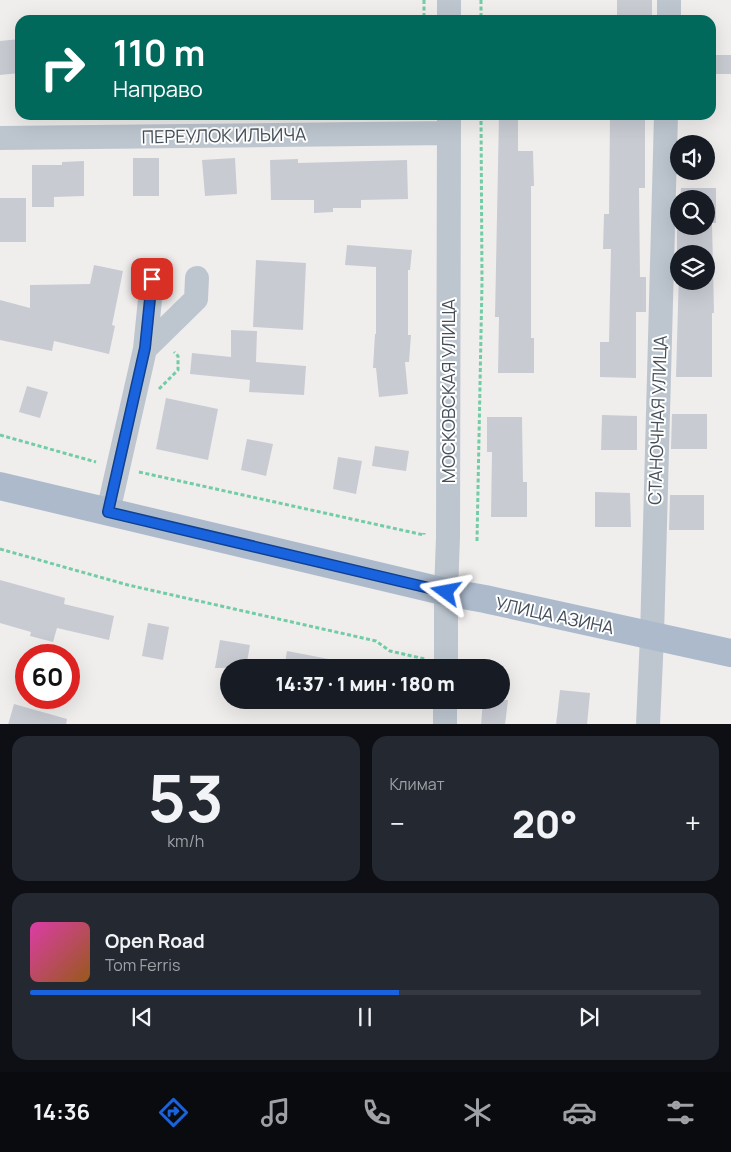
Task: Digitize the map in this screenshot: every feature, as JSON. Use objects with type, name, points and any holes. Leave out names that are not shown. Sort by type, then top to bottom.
[{"type":"main road","name":"УЛИЦА АЗИНА","points":[[0,486],[446,592],[731,653]]},
{"type":"street","points":[[449,0],[449,15]]},
{"type":"street","points":[[668,15],[669,0]]},
{"type":"street","name":"СТАНОЧНАЯ УЛИЦА","points":[[648,724],[666,120]]},
{"type":"street","name":"ПЕРЕУЛОК ИЛЬИЧА","points":[[0,138],[449,124]]},
{"type":"street","name":"МОСКОВСКАЯ УЛИЦА","points":[[446,659],[449,124]]},
{"type":"street","points":[[145,348],[196,299],[197,278]]},
{"type":"street","points":[[108,512],[145,348],[152,279]]},
{"type":"street","points":[[445,709],[445,724]]},
{"type":"path","points":[[424,0],[424,15]]},
{"type":"path","points":[[481,0],[481,15]]},
{"type":"path","points":[[477,541],[482,282],[481,120]]},
{"type":"path","points":[[0,435],[118,467],[424,535]]},
{"type":"path","points":[[0,549],[128,585],[376,641],[390,651],[420,659]]},
{"type":"building","points":[[617,0],[652,0],[652,15],[617,15]]},
{"type":"building","points":[[15,40],[15,74],[0,75],[0,41]]},
{"type":"building","points":[[716,55],[731,55],[731,74],[716,74]]},
{"type":"building","points":[[499,120],[518,120],[518,151],[533,151],[534,186],[531,186],[531,338],[534,338],[534,373],[498,373],[499,317],[495,317]]},
{"type":"building","points":[[610,120],[645,120],[645,188],[639,188],[640,277],[646,277],[646,312],[636,312],[636,378],[600,377],[600,342],[609,342],[611,249],[603,249],[604,214],[609,214]]},
{"type":"building","points":[[133,158],[159,158],[159,196],[133,196]]},
{"type":"building","points":[[235,158],[237,194],[205,196],[202,160]]},
{"type":"building","points":[[298,159],[298,163],[407,160],[408,199],[361,200],[361,208],[333,208],[333,212],[314,213],[314,200],[271,200],[270,160]]},
{"type":"building","points":[[84,161],[84,196],[54,197],[54,207],[32,207],[32,165],[62,165],[62,162]]},
{"type":"building","points":[[681,188],[716,188],[716,223],[715,190],[681,190]]},
{"type":"building","points":[[0,198],[26,198],[26,242],[0,242]]},
{"type":"building","points":[[677,235],[712,235],[712,245],[677,245]]},
{"type":"building","points":[[347,245],[412,250],[410,270],[408,270],[408,335],[411,335],[409,362],[405,362],[408,394],[379,397],[376,368],[373,368],[376,334],[376,267],[345,265]]},
{"type":"building","points":[[256,260],[306,263],[303,330],[253,327]]},
{"type":"building","points":[[94,265],[123,271],[112,325],[115,326],[109,354],[54,341],[52,351],[0,340],[0,300],[30,308],[30,285],[90,284]]},
{"type":"building","points":[[678,290],[713,290],[712,377],[676,377]]},
{"type":"building","points":[[231,330],[257,331],[256,362],[306,366],[304,395],[249,392],[250,380],[190,374],[192,353],[231,357]]},
{"type":"building","points":[[27,386],[48,392],[40,418],[19,412]]},
{"type":"building","points":[[166,398],[218,409],[208,460],[156,449]]},
{"type":"building","points":[[672,414],[707,414],[707,449],[671,449]]},
{"type":"building","points":[[602,415],[637,416],[637,450],[601,450]]},
{"type":"building","points":[[487,417],[522,417],[523,482],[527,482],[527,517],[491,517],[492,452],[487,452]]},
{"type":"building","points":[[247,439],[273,444],[266,476],[241,470]]},
{"type":"building","points":[[375,446],[409,451],[406,471],[372,466]]},
{"type":"building","points":[[338,457],[362,461],[356,494],[333,489]]},
{"type":"building","points":[[595,492],[630,493],[631,527],[595,527]]},
{"type":"building","points":[[670,495],[704,495],[704,530],[669,530]]},
{"type":"building","points":[[0,580],[65,598],[64,604],[114,616],[109,640],[57,628],[53,642],[30,636],[31,632],[0,623]]},
{"type":"building","points":[[148,623],[169,627],[163,660],[142,656]]},
{"type":"building","points":[[220,640],[250,645],[248,659],[220,659],[220,668],[215,668]]},
{"type":"building","points":[[287,651],[329,659],[286,659]]},
{"type":"building","points":[[560,690],[590,693],[587,724],[556,724]]},
{"type":"building","points":[[14,704],[15,709],[32,709],[67,719],[66,724],[8,724]]},
{"type":"building","points":[[482,709],[507,709],[505,724],[481,724]]},
{"type":"route","points":[[152,279],[145,348],[108,512],[446,592]]}]
